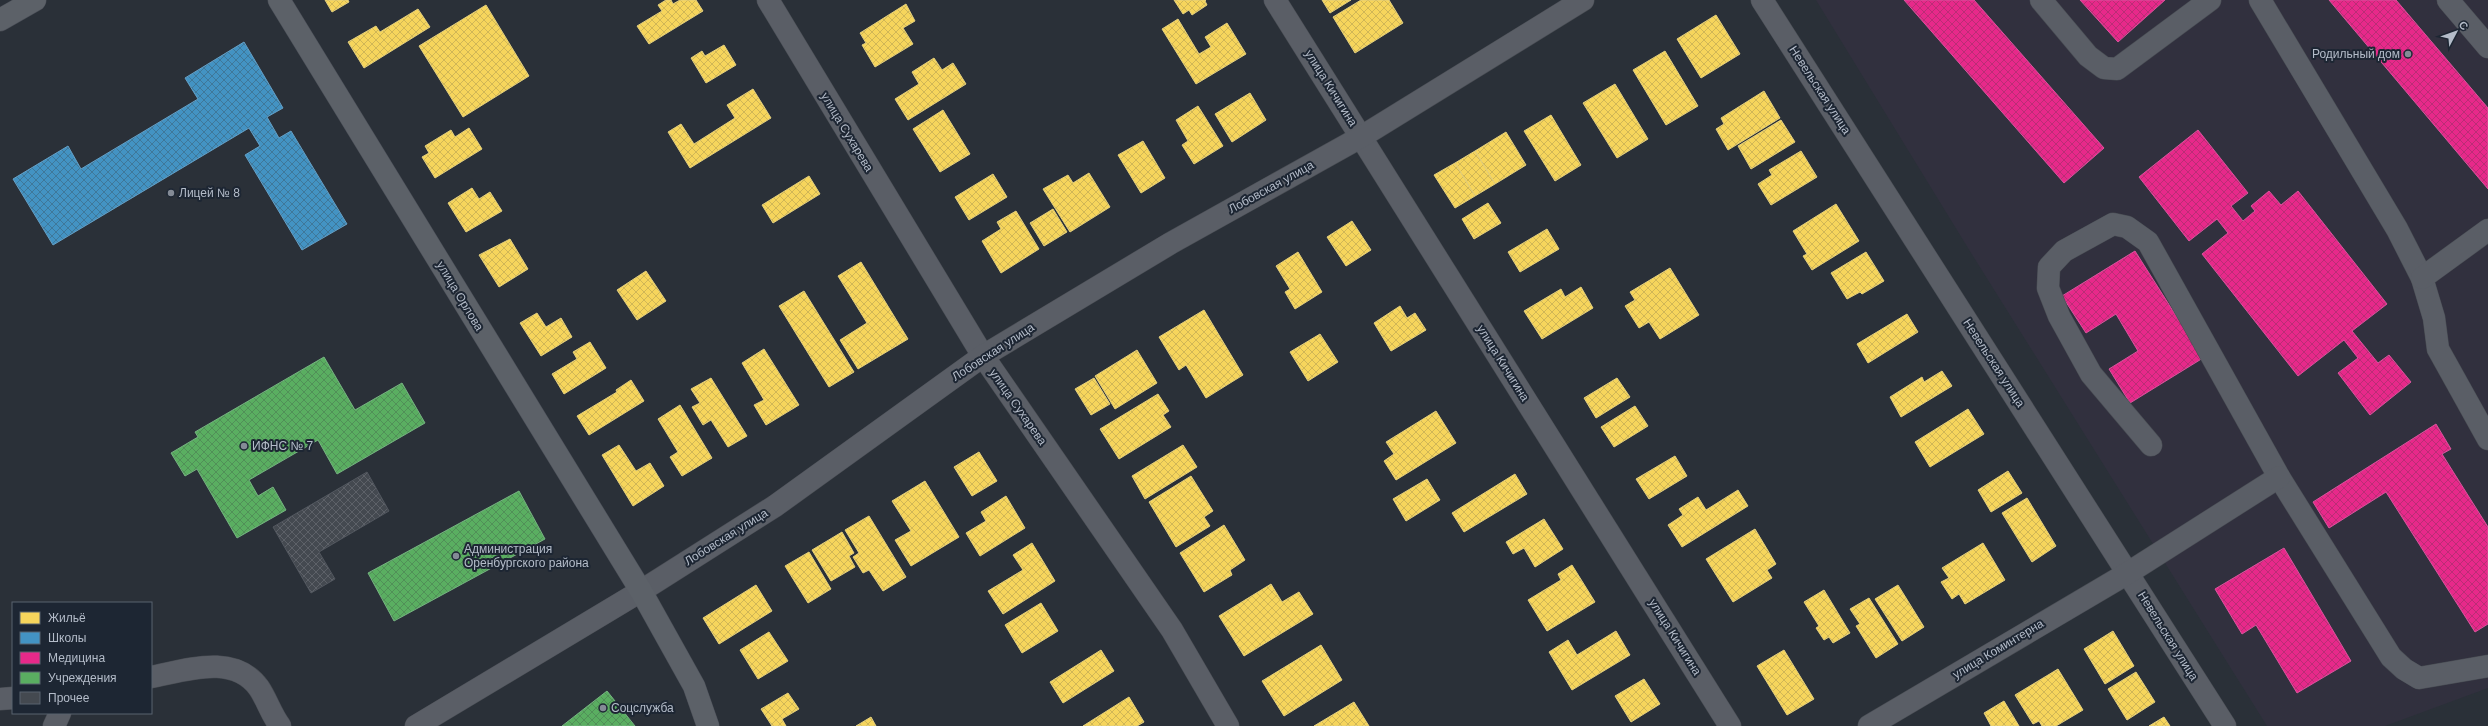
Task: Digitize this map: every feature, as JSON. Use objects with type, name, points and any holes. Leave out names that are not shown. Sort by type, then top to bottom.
[{"type":"main road","points":[[0,20],[35,0]]},
{"type":"main road","name":"улица Орлова","points":[[279,0],[640,591],[694,686],[708,726]]},
{"type":"street","name":"улица Сухарева","points":[[768,0],[983,356],[1172,630],[1228,726]]},
{"type":"street","name":"улица Кичигина","points":[[1275,0],[1730,726]]},
{"type":"street","name":"Лобовская улица","points":[[416,726],[640,591],[775,506],[983,356],[1171,243],[1362,137],[1583,0]]},
{"type":"street","name":"Невельская улица","points":[[1762,0],[2225,726]]},
{"type":"street","points":[[2041,0],[2088,56],[2104,68],[2117,68],[2210,0]]},
{"type":"street","points":[[2260,0],[2397,229],[2422,278],[2434,318],[2438,349],[2488,439]]},
{"type":"street","points":[[2448,0],[2488,47]]},
{"type":"street","points":[[2151,445],[2091,374],[2059,316],[2048,288],[2049,267],[2064,251],[2113,224],[2127,228],[2148,242],[2279,477],[2391,657],[2404,669],[2419,678],[2488,666]]},
{"type":"street","points":[[2422,278],[2488,230]]},
{"type":"street","name":"улица Коминтерна","points":[[1869,726],[2128,572],[2279,477]]},
{"type":"street","points":[[152,677],[211,666],[240,670],[259,688],[280,726]]},
{"type":"street","points":[[0,699],[12,698]]},
{"type":"street","points":[[54,726],[60,714]]},
{"type":"shaded area","points":[[1816,0],[2488,0],[2488,688],[2385,726],[2267,726],[1968,248]]},
{"type":"building: Жильё","points":[[325,0],[348,0],[349,2],[332,12]]},
{"type":"building: Жильё","points":[[666,0],[671,0],[673,4],[680,0],[696,0],[703,11],[649,44],[637,26],[662,11],[658,5]]},
{"type":"building: Жильё","points":[[1174,0],[1206,0],[1207,5],[1192,15],[1189,10],[1183,14]]},
{"type":"building: Жильё","points":[[1322,0],[1351,0],[1330,13]]},
{"type":"building: Жильё","points":[[1361,0],[1389,0],[1403,23],[1355,53],[1333,17]]},
{"type":"building: Жильё","points":[[906,4],[915,21],[903,28],[913,44],[875,67],[862,45],[866,43],[860,33]]},
{"type":"building: Жильё","points":[[486,5],[529,76],[463,117],[419,46]]},
{"type":"building: Жильё","points":[[418,9],[430,27],[364,68],[348,42],[376,26],[380,32]]},
{"type":"building: Жильё","points":[[1716,15],[1740,54],[1701,78],[1677,39]]},
{"type":"building: Жильё","points":[[1178,19],[1199,54],[1211,47],[1205,37],[1227,23],[1246,54],[1196,84],[1162,29]]},
{"type":"building: Жильё","points":[[724,45],[736,65],[706,83],[691,58],[702,51],[705,56]]},
{"type":"building: Жильё","points":[[1665,51],[1698,106],[1666,125],[1633,70]]},
{"type":"building: Жильё","points":[[934,58],[942,70],[953,63],[966,84],[908,120],[895,99],[919,84],[912,72]]},
{"type":"building: Жильё","points":[[1615,84],[1648,139],[1617,158],[1583,103]]},
{"type":"building: Жильё","points":[[753,89],[771,118],[690,168],[668,132],[681,124],[694,144],[735,118],[727,105]]},
{"type":"building: Жильё","points":[[1764,91],[1780,118],[1728,150],[1716,129],[1724,124],[1721,118]]},
{"type":"building: Жильё","points":[[1250,93],[1266,120],[1232,142],[1215,114]]},
{"type":"building: Жильё","points":[[1198,106],[1223,146],[1194,164],[1182,145],[1188,141],[1176,120]]},
{"type":"building: Жильё","points":[[943,110],[970,154],[940,172],[913,129]]},
{"type":"building: Жильё","points":[[1551,115],[1581,165],[1555,181],[1524,131]]},
{"type":"building: Жильё","points":[[1781,120],[1795,142],[1751,169],[1738,146]]},
{"type":"building: Жильё","points":[[469,128],[482,149],[435,178],[422,157],[429,153],[425,146],[451,130],[455,137]]},
{"type":"building: Жильё","points":[[1506,132],[1526,165],[1495,184],[1475,151]]},
{"type":"building: Жильё","points":[[1143,141],[1165,178],[1141,193],[1118,155]]},
{"type":"building: Жильё","points":[[1475,151],[1495,184],[1475,196],[1455,163]]},
{"type":"building: Жильё","points":[[1801,151],[1817,177],[1771,205],[1758,184],[1772,175],[1769,170]]},
{"type":"building: Жильё","points":[[1455,163],[1475,196],[1455,208],[1434,175]]},
{"type":"building: Жильё","points":[[1089,173],[1110,207],[1070,232],[1043,189],[1068,175],[1073,183]]},
{"type":"building: Жильё","points":[[993,174],[1007,197],[969,220],[955,197]]},
{"type":"building: Жильё","points":[[809,176],[820,194],[773,223],[762,205]]},
{"type":"building: Жильё","points":[[472,188],[479,199],[490,192],[502,211],[466,232],[448,203]]},
{"type":"building: Жильё","points":[[1488,203],[1501,223],[1474,239],[1462,219]]},
{"type":"building: Жильё","points":[[1836,204],[1859,241],[1812,270],[1803,256],[1807,254],[1793,231]]},
{"type":"building: Жильё","points":[[1053,209],[1067,232],[1044,246],[1030,223]]},
{"type":"building: Жильё","points":[[1016,211],[1039,249],[1001,273],[982,241],[1001,229],[997,222]]},
{"type":"building: Жильё","points":[[1352,221],[1371,250],[1346,266],[1327,237]]},
{"type":"building: Жильё","points":[[1547,229],[1559,249],[1520,272],[1508,252]]},
{"type":"building: Жильё","points":[[510,239],[528,269],[499,287],[479,255]]},
{"type":"building: Жильё","points":[[1298,252],[1322,292],[1295,309],[1285,292],[1290,289],[1276,266]]},
{"type":"building: Жильё","points":[[1866,252],[1884,281],[1862,294],[1860,292],[1847,299],[1831,273]]},
{"type":"building: Жильё","points":[[861,262],[908,339],[858,369],[840,340],[867,323],[838,276]]},
{"type":"building: Жильё","points":[[1670,268],[1699,315],[1660,339],[1649,322],[1639,328],[1625,306],[1635,300],[1630,292]]},
{"type":"building: Жильё","points":[[646,271],[666,301],[637,320],[617,290]]},
{"type":"building: Жильё","points":[[1581,287],[1593,308],[1542,339],[1524,311],[1561,289],[1565,297]]},
{"type":"building: Жильё","points":[[804,291],[854,372],[829,387],[779,306]]},
{"type":"building: Жильё","points":[[1400,306],[1407,318],[1415,313],[1426,330],[1391,351],[1374,323]]},
{"type":"building: Жильё","points":[[1204,310],[1243,375],[1206,398],[1186,365],[1179,370],[1159,337]]},
{"type":"building: Жильё","points":[[537,313],[546,327],[561,318],[572,337],[541,356],[520,323]]},
{"type":"building: Жильё","points":[[1907,314],[1918,332],[1868,363],[1857,344]]},
{"type":"building: Жильё","points":[[1320,334],[1338,362],[1308,381],[1290,352]]},
{"type":"building: Жильё","points":[[590,342],[606,368],[564,394],[552,374],[577,359],[573,352]]},
{"type":"building: Жильё","points":[[764,349],[799,405],[766,425],[754,405],[764,400],[742,363]]},
{"type":"building: Жильё","points":[[1137,350],[1157,383],[1115,409],[1095,376]]},
{"type":"building: Жильё","points":[[1942,371],[1952,386],[1901,417],[1890,397],[1922,377],[1924,382]]},
{"type":"building: Жильё","points":[[711,378],[747,436],[728,447],[711,420],[703,425],[692,407],[700,403],[691,389]]},
{"type":"building: Жильё","points":[[1094,378],[1110,404],[1091,415],[1075,389]]},
{"type":"building: Жильё","points":[[1617,378],[1630,397],[1596,418],[1584,398]]},
{"type":"building: Жильё","points":[[631,380],[644,401],[589,435],[577,416],[617,392],[616,390]]},
{"type":"building: Жильё","points":[[1158,394],[1169,411],[1163,415],[1171,427],[1119,459],[1100,429]]},
{"type":"building: Жильё","points":[[680,405],[712,458],[682,476],[670,457],[678,452],[658,419]]},
{"type":"building: Жильё","points":[[1635,406],[1648,426],[1614,447],[1601,427]]},
{"type":"building: Жильё","points":[[1968,409],[1984,434],[1930,467],[1915,442]]},
{"type":"building: Жильё","points":[[1436,411],[1456,443],[1396,480],[1384,461],[1394,454],[1386,442]]},
{"type":"building: Жильё","points":[[619,445],[636,471],[650,463],[664,486],[633,506],[602,455]]},
{"type":"building: Жильё","points":[[1183,445],[1197,467],[1145,499],[1132,476]]},
{"type":"building: Жильё","points":[[979,452],[997,481],[972,496],[954,467]]},
{"type":"building: Жильё","points":[[1675,456],[1687,476],[1649,499],[1636,479]]},
{"type":"building: Жильё","points":[[2008,471],[2022,493],[1991,512],[1978,490]]},
{"type":"building: Жильё","points":[[1515,474],[1527,494],[1464,532],[1452,513]]},
{"type":"building: Жильё","points":[[1191,476],[1213,511],[1204,517],[1210,526],[1176,547],[1149,502]]},
{"type":"building: Жильё","points":[[1427,479],[1440,500],[1406,521],[1393,499]]},
{"type":"building: Жильё","points":[[925,481],[959,537],[911,566],[895,540],[911,531],[892,501]]},
{"type":"building: Жильё","points":[[1738,490],[1748,506],[1682,547],[1668,525],[1683,515],[1679,509],[1698,497],[1706,510]]},
{"type":"building: Жильё","points":[[1006,496],[1025,528],[980,556],[966,533],[986,521],[981,512]]},
{"type":"building: Жильё","points":[[2027,498],[2056,546],[2032,562],[2002,513]]},
{"type":"building: Жильё","points":[[869,516],[906,577],[883,591],[869,570],[863,573],[853,557],[859,553],[845,530]]},
{"type":"building: Жильё","points":[[1544,519],[1563,549],[1535,567],[1524,548],[1513,554],[1506,542]]},
{"type":"building: Жильё","points":[[1224,525],[1245,560],[1230,570],[1232,575],[1204,592],[1180,553]]},
{"type":"building: Жильё","points":[[1755,529],[1776,564],[1767,570],[1772,578],[1733,602],[1706,559]]},
{"type":"building: Жильё","points":[[842,532],[854,553],[849,556],[855,567],[831,581],[812,550]]},
{"type":"building: Жильё","points":[[1032,543],[1055,581],[1003,614],[988,591],[1023,570],[1013,555]]},
{"type":"building: Жильё","points":[[1983,543],[2005,580],[1965,604],[1959,594],[1952,599],[1941,582],[1949,578],[1942,568]]},
{"type":"building: Жильё","points":[[809,552],[831,589],[808,603],[785,566]]},
{"type":"building: Жильё","points":[[1572,565],[1595,602],[1547,631],[1528,600],[1561,580],[1558,574]]},
{"type":"building: Жильё","points":[[1271,584],[1282,602],[1299,592],[1313,614],[1244,656],[1219,616]]},
{"type":"building: Жильё","points":[[756,585],[772,611],[719,644],[703,618]]},
{"type":"building: Жильё","points":[[1898,585],[1924,627],[1902,641],[1875,599]]},
{"type":"building: Жильё","points":[[1824,590],[1850,633],[1833,643],[1829,637],[1824,640],[1816,628],[1819,626],[1804,602]]},
{"type":"building: Жильё","points":[[1869,598],[1898,644],[1876,658],[1856,626],[1860,624],[1850,609]]},
{"type":"building: Жильё","points":[[1041,603],[1058,631],[1022,653],[1005,625]]},
{"type":"building: Жильё","points":[[1616,631],[1630,655],[1572,690],[1549,652],[1568,640],[1577,655]]},
{"type":"building: Жильё","points":[[2113,631],[2134,666],[2105,684],[2084,649]]},
{"type":"building: Жильё","points":[[769,632],[788,661],[758,679],[740,650]]},
{"type":"building: Жильё","points":[[1321,645],[1342,680],[1284,716],[1262,681]]},
{"type":"building: Жильё","points":[[1101,650],[1114,671],[1063,703],[1050,682]]},
{"type":"building: Жильё","points":[[1784,650],[1814,699],[1787,715],[1757,666]]},
{"type":"building: Жильё","points":[[2058,669],[2083,710],[2056,726],[2042,726],[2039,721],[2033,724],[2015,695]]},
{"type":"building: Жильё","points":[[2136,672],[2155,702],[2127,720],[2108,689]]},
{"type":"building: Жильё","points":[[1644,679],[1660,704],[1631,722],[1615,696]]},
{"type":"building: Жильё","points":[[788,693],[799,709],[782,719],[786,726],[772,726],[761,709]]},
{"type":"building: Жильё","points":[[1129,697],[1144,722],[1137,726],[1083,726]]},
{"type":"building: Жильё","points":[[2004,701],[2019,726],[1991,726],[1984,713]]},
{"type":"building: Жильё","points":[[1354,702],[1369,726],[1314,726]]},
{"type":"building: Жильё","points":[[871,717],[876,726],[856,726]]},
{"type":"building: Жильё","points":[[2164,717],[2170,726],[2149,726]]},
{"type":"building: Школы","points":[[244,42],[283,108],[267,117],[279,138],[291,131],[347,224],[302,250],[245,155],[260,146],[249,128],[53,245],[13,179],[68,146],[81,169],[198,99],[185,78]]},
{"type":"building: Медицина","points":[[1904,0],[1974,0],[2104,148],[2064,183]]},
{"type":"building: Медицина","points":[[2080,0],[2165,0],[2118,42]]},
{"type":"building: Медицина","name":"Родильный дом","points":[[2329,0],[2396,0],[2488,108],[2488,189]]},
{"type":"building: Медицина","points":[[2198,130],[2248,193],[2231,206],[2243,221],[2255,211],[2251,206],[2269,191],[2281,205],[2298,191],[2387,304],[2352,331],[2378,363],[2389,355],[2411,382],[2370,415],[2338,373],[2358,358],[2344,340],[2298,376],[2202,254],[2228,233],[2217,219],[2189,241],[2139,177]]},
{"type":"building: Медицина","points":[[2135,251],[2203,358],[2130,403],[2109,369],[2138,351],[2116,314],[2086,333],[2062,296]]},
{"type":"building: Медицина","points":[[2436,424],[2451,449],[2442,454],[2488,527],[2488,624],[2475,632],[2386,492],[2329,528],[2313,502]]},
{"type":"building: Медицина","points":[[2284,548],[2351,661],[2297,693],[2256,625],[2242,634],[2215,589]]},
{"type":"building: Учреждения","name":"ИФНС № 7","points":[[324,357],[355,410],[402,383],[425,423],[337,474],[318,440],[249,480],[258,496],[273,487],[286,510],[237,538],[197,469],[185,476],[171,453],[198,437],[195,432]]},
{"type":"building: Учреждения","name":"Администрация Оренбургского района","points":[[519,491],[545,539],[394,621],[368,573]]},
{"type":"building: Учреждения","name":"Соцслужба","points":[[607,691],[635,726],[562,726]]},
{"type":"building: Прочее","points":[[367,472],[389,511],[319,552],[335,579],[311,593],[273,527]]},
{"type":"place","name":"Родильный дом","points":[[2408,54]]},
{"type":"place","name":"Лицей № 8","points":[[171,193]]},
{"type":"place","name":"ИФНС № 7","points":[[244,446]]},
{"type":"place","name":"Администрация Оренбургского района","points":[[456,556]]},
{"type":"place","name":"Соцслужба","points":[[603,708]]}]
